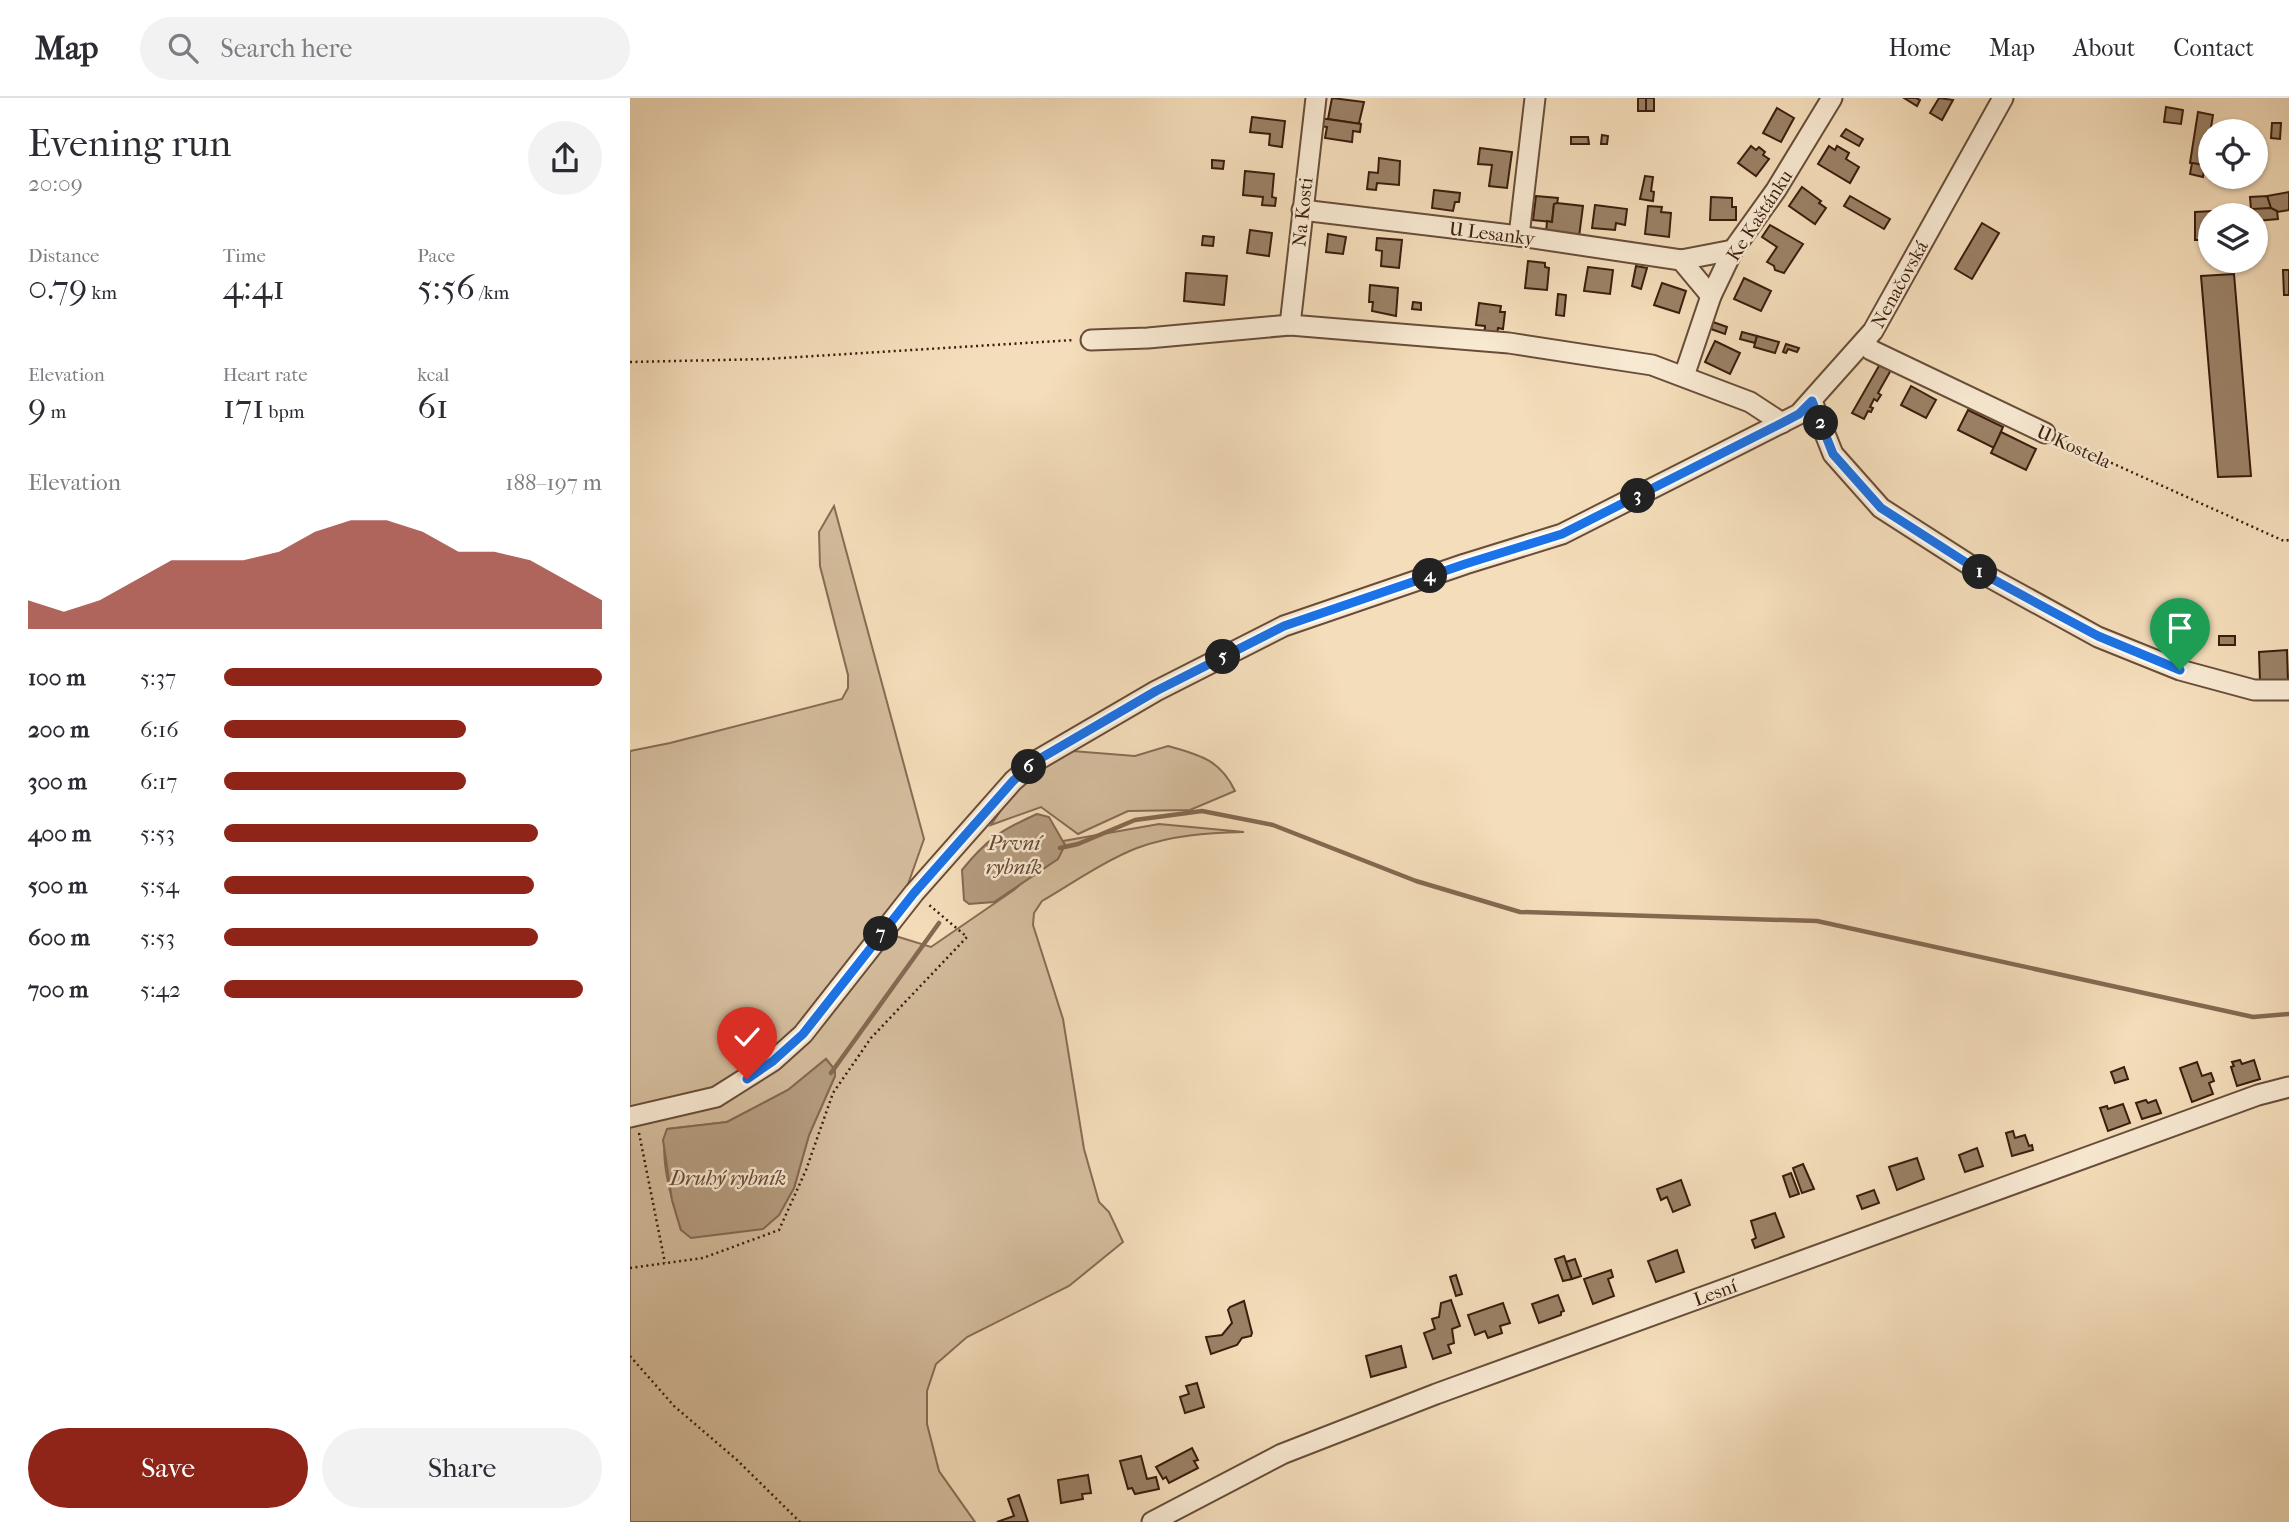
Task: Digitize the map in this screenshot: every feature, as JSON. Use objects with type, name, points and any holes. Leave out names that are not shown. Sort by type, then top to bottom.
[{"type":"street","name":"Na Kosti","points":[[1290,325],[1315,98]]},
{"type":"street","points":[[1519,236],[1535,98]]},
{"type":"street","name":"Ke Kaštánku","points":[[1684,376],[1711,296],[1733,250],[1776,190],[1832,98]]},
{"type":"street","name":"Nenačovská","points":[[633,1117],[716,1097],[773,1061],[803,1034],[914,893],[1013,781],[1036,761],[1156,691],[1284,626],[1562,534],[1799,414],[1873,331],[2003,98]]},
{"type":"street","name":"U Lesanky","points":[[1302,211],[1519,236],[1681,260],[1733,250]]},
{"type":"street","points":[[1681,260],[1711,296]]},
{"type":"street","points":[[1090,340],[1147,338],[1290,325],[1509,343],[1652,365],[1750,402],[1782,423]]},
{"type":"street","name":"U Kostela","points":[[1865,342],[1871,350],[2045,433]]},
{"type":"street","points":[[1812,401],[1833,454],[1881,508],[1987,576],[2098,636],[2180,670],[2254,690],[2289,690]]},
{"type":"street","name":"Lesní","points":[[1152,1522],[1282,1454],[1436,1394],[2258,1095],[2289,1087]]},
{"type":"path","points":[[630,362],[766,359],[1032,341],[1090,340]]},
{"type":"path","name":"U Kostela","points":[[2045,433],[2284,541],[2289,540]]},
{"type":"path","points":[[630,1268],[703,1258],[779,1230],[806,1170],[833,1093],[871,1038],[967,937],[914,893]]},
{"type":"path","points":[[633,1117],[665,1263]]},
{"type":"path","points":[[630,1356],[674,1406],[737,1460],[800,1522]]},
{"type":"shaded area","points":[[834,506],[924,839],[907,887],[796,1028],[768,1053],[712,1088],[630,1108],[630,751],[842,699],[848,688],[848,675],[820,566],[819,532]]},
{"type":"shaded area","points":[[1168,746],[1208,760],[1223,772],[1235,791],[1190,810],[1128,811],[1078,834],[1041,807],[991,825],[1011,795],[1045,767],[1072,751],[1135,756]]},
{"type":"shaded area","points":[[1159,824],[1244,832],[1163,840],[1137,848],[1042,901],[1034,913],[1033,925],[1063,1019],[1084,1149],[1099,1202],[1109,1212],[1123,1242],[1069,1286],[967,1337],[936,1364],[927,1391],[927,1424],[939,1471],[975,1522],[630,1522],[630,1126],[719,1105],[779,1068],[892,935],[931,947],[1014,890],[1065,845],[1063,841]],"holes":[[[826,1059],[835,1070],[835,1076],[809,1135],[794,1188],[681,1230],[665,1165],[665,1139],[668,1129],[727,1122],[788,1090]]]},
{"type":"water","name":"První rybník","points":[[1037,814],[1049,817],[1065,845],[1058,859],[994,902],[969,904],[964,900],[962,870],[971,859],[995,836]]},
{"type":"water","name":"Druhý rybník","points":[[826,1059],[835,1070],[835,1076],[809,1135],[794,1188],[779,1215],[763,1229],[691,1238],[681,1230],[672,1200],[663,1140],[667,1129],[727,1122],[788,1090]]},
{"type":"building","points":[[1332,98],[1364,102],[1359,123],[1361,124],[1328,119]]},
{"type":"building","points":[[1638,98],[1646,98],[1646,111],[1638,111]]},
{"type":"building","points":[[1646,98],[1654,98],[1654,111],[1646,111]]},
{"type":"building","points":[[1904,98],[1916,98],[1920,100],[1917,106]]},
{"type":"building","points":[[1939,98],[1953,100],[1942,120],[1930,113]]},
{"type":"building","points":[[2166,107],[2183,110],[2181,124],[2164,122]]},
{"type":"building","points":[[1777,108],[1794,118],[1781,142],[1763,133]]},
{"type":"building","points":[[2198,112],[2213,115],[2212,119],[2198,119],[2198,164],[2190,163]]},
{"type":"building","points":[[1252,117],[1285,121],[1282,147],[1269,145],[1270,134],[1250,132]]},
{"type":"building","points":[[1320,118],[1361,124],[1360,132],[1353,131],[1352,142],[1325,138],[1327,127],[1319,126]]},
{"type":"building","points":[[2272,123],[2281,123],[2280,139],[2271,138]]},
{"type":"building","points":[[1846,129],[1863,139],[1859,146],[1841,136]]},
{"type":"building","points":[[1602,135],[1608,136],[1607,144],[1601,144]]},
{"type":"building","points":[[1571,137],[1588,137],[1589,144],[1571,144]]},
{"type":"building","points":[[1751,146],[1756,150],[1759,147],[1769,159],[1756,176],[1738,163]]},
{"type":"building","points":[[1829,146],[1835,150],[1837,146],[1849,153],[1846,159],[1859,167],[1850,183],[1818,164]]},
{"type":"building","points":[[1480,148],[1512,152],[1507,188],[1489,186],[1492,165],[1478,164]]},
{"type":"building","points":[[1379,158],[1400,161],[1399,185],[1377,183],[1376,190],[1367,189],[1369,172],[1378,173]]},
{"type":"building","points":[[1212,160],[1224,161],[1223,169],[1212,168]]},
{"type":"building","points":[[2192,163],[2198,164],[2198,176],[2190,174]]},
{"type":"building","points":[[1245,171],[1274,174],[1272,197],[1276,198],[1275,206],[1262,205],[1263,197],[1243,195]]},
{"type":"building","points":[[1645,176],[1653,177],[1653,201],[1640,199]]},
{"type":"building","points":[[1802,187],[1826,208],[1815,224],[1789,206]]},
{"type":"building","points":[[1434,190],[1460,193],[1459,202],[1455,202],[1453,211],[1432,208]]},
{"type":"building","points":[[2289,192],[2289,210],[2271,210],[2267,196]]},
{"type":"building","points":[[1536,196],[1558,198],[1557,204],[1554,204],[1552,222],[1533,220]]},
{"type":"building","points":[[1850,196],[1890,219],[1884,229],[1844,206]]},
{"type":"building","points":[[2267,196],[2271,208],[2268,208],[2268,203],[2250,203],[2250,197]]},
{"type":"building","points":[[1711,197],[1732,198],[1732,207],[1736,207],[1736,220],[1710,220]]},
{"type":"building","points":[[1554,204],[1583,206],[1579,237],[1546,233],[1547,221],[1552,222]]},
{"type":"building","points":[[1595,205],[1627,209],[1625,225],[1616,223],[1615,230],[1592,228]]},
{"type":"building","points":[[1648,206],[1662,207],[1661,212],[1671,213],[1669,237],[1645,234]]},
{"type":"building","points":[[2268,208],[2277,211],[2278,219],[2268,220]]},
{"type":"building","points":[[2195,212],[2198,212],[2198,240],[2195,240]]},
{"type":"building","points":[[1982,223],[1999,233],[1972,279],[1955,269]]},
{"type":"building","points":[[1770,225],[1803,244],[1784,273],[1775,270],[1774,266],[1767,262],[1777,247],[1762,237]]},
{"type":"building","points":[[1250,230],[1272,233],[1269,256],[1247,253]]},
{"type":"building","points":[[1328,234],[1346,237],[1343,254],[1326,252]]},
{"type":"building","points":[[1203,236],[1214,237],[1213,246],[1202,245]]},
{"type":"building","points":[[1377,238],[1402,240],[1399,268],[1381,266],[1382,251],[1376,250]]},
{"type":"building","points":[[1528,261],[1545,263],[1545,267],[1549,268],[1547,290],[1525,288]]},
{"type":"building","points":[[1636,266],[1647,268],[1641,289],[1632,286]]},
{"type":"building","points":[[1588,267],[1613,270],[1610,294],[1584,291]]},
{"type":"building","points":[[2283,270],[2289,270],[2289,295],[2284,295]]},
{"type":"building","points":[[1186,273],[1227,276],[1224,305],[1184,301]]},
{"type":"building","points":[[2234,274],[2251,476],[2218,477],[2201,276]]},
{"type":"building","points":[[1744,278],[1771,291],[1761,311],[1734,299]]},
{"type":"building","points":[[1662,283],[1686,291],[1679,313],[1654,305]]},
{"type":"building","points":[[1370,285],[1398,288],[1396,316],[1372,311],[1373,302],[1369,302]]},
{"type":"building","points":[[1558,294],[1566,295],[1564,316],[1556,315]]},
{"type":"building","points":[[1413,302],[1421,303],[1421,310],[1412,309]]},
{"type":"building","points":[[1479,303],[1501,306],[1500,312],[1505,312],[1503,329],[1498,328],[1496,340],[1484,338],[1485,326],[1476,325]]},
{"type":"building","points":[[1713,322],[1727,327],[1725,334],[1711,329]]},
{"type":"building","points":[[1742,332],[1757,336],[1755,343],[1740,339]]},
{"type":"building","points":[[1757,336],[1779,342],[1775,353],[1754,347]]},
{"type":"building","points":[[1715,341],[1740,353],[1730,374],[1705,362]]},
{"type":"building","points":[[1786,344],[1799,348],[1797,352],[1788,349],[1786,353],[1783,352]]},
{"type":"building","points":[[1880,364],[1891,370],[1878,393],[1881,395],[1877,401],[1874,399],[1871,412],[1868,411],[1864,419],[1852,413]]},
{"type":"building","points":[[1911,386],[1936,400],[1926,418],[1901,405]]},
{"type":"building","points":[[1968,410],[2003,427],[1994,448],[1958,430]]},
{"type":"building","points":[[2001,432],[2036,449],[2026,470],[1991,453]]},
{"type":"building","points":[[2219,636],[2235,636],[2235,645],[2219,645]]},
{"type":"building","points":[[2287,650],[2288,681],[2260,682],[2259,652]]},
{"type":"building","points":[[2240,1060],[2242,1064],[2254,1060],[2260,1079],[2237,1086],[2231,1067],[2234,1066],[2232,1062]]},
{"type":"building","points":[[2197,1062],[2202,1076],[2211,1073],[2214,1081],[2209,1083],[2213,1094],[2192,1102],[2180,1068]]},
{"type":"building","points":[[2124,1067],[2128,1079],[2115,1083],[2111,1072]]},
{"type":"building","points":[[2146,1100],[2148,1103],[2156,1100],[2161,1113],[2142,1119],[2136,1103]]},
{"type":"building","points":[[2123,1104],[2130,1123],[2108,1131],[2100,1108],[2107,1106],[2108,1109]]},
{"type":"building","points":[[2013,1131],[2015,1138],[2025,1135],[2033,1150],[2012,1156],[2006,1133]]},
{"type":"building","points":[[1977,1148],[1983,1166],[1965,1172],[1959,1155]]},
{"type":"building","points":[[1917,1158],[1924,1179],[1897,1190],[1889,1167]]},
{"type":"building","points":[[1803,1164],[1814,1189],[1802,1193],[1793,1168]]},
{"type":"building","points":[[1791,1173],[1799,1194],[1790,1197],[1783,1176]]},
{"type":"building","points":[[1681,1180],[1690,1205],[1673,1212],[1667,1197],[1661,1200],[1657,1189]]},
{"type":"building","points":[[1874,1190],[1879,1203],[1862,1209],[1857,1196]]},
{"type":"building","points":[[1775,1213],[1784,1237],[1755,1248],[1752,1240],[1756,1238],[1751,1221]]},
{"type":"building","points":[[1677,1250],[1684,1272],[1656,1282],[1648,1261]]},
{"type":"building","points":[[1564,1256],[1572,1279],[1563,1281],[1555,1259]]},
{"type":"building","points":[[1575,1259],[1581,1276],[1572,1279],[1566,1262]]},
{"type":"building","points":[[1611,1270],[1613,1277],[1608,1279],[1614,1296],[1593,1304],[1584,1279]]},
{"type":"building","points":[[1456,1275],[1462,1294],[1456,1296],[1450,1277]]},
{"type":"building","points":[[1558,1295],[1564,1311],[1561,1315],[1539,1323],[1532,1304]]},
{"type":"building","points":[[1451,1300],[1460,1326],[1452,1329],[1454,1343],[1448,1345],[1451,1353],[1433,1359],[1424,1333],[1435,1329],[1432,1319],[1439,1317],[1441,1303]]},
{"type":"building","points":[[1244,1301],[1251,1336],[1242,1338],[1237,1345],[1211,1354],[1206,1337],[1222,1335],[1232,1323],[1228,1310]]},
{"type":"building","points":[[1503,1303],[1510,1323],[1500,1326],[1502,1333],[1488,1338],[1485,1331],[1475,1335],[1468,1315]]},
{"type":"building","points":[[1401,1346],[1406,1367],[1371,1377],[1366,1356]]},
{"type":"building","points":[[1197,1383],[1204,1407],[1185,1413],[1180,1397],[1189,1394],[1186,1386]]},
{"type":"building","points":[[1192,1448],[1198,1460],[1194,1461],[1198,1468],[1169,1483],[1166,1477],[1163,1479],[1156,1467]]},
{"type":"building","points":[[1141,1456],[1147,1479],[1156,1477],[1159,1489],[1135,1494],[1132,1488],[1128,1489],[1120,1461]]},
{"type":"building","points":[[1088,1475],[1091,1493],[1082,1494],[1083,1499],[1061,1503],[1058,1480]]},
{"type":"building","points":[[1019,1495],[1028,1522],[997,1522],[1014,1516],[1008,1499]]},
{"type":"waterway","points":[[1060,848],[1078,844],[1135,820],[1202,811],[1273,825],[1416,881],[1520,912],[1817,921],[2253,1017],[2289,1014]]},
{"type":"waterway","points":[[831,1073],[939,923]]},
{"type":"route","points":[[747,1079],[773,1061],[803,1034],[914,893],[1013,781],[1036,761],[1156,691],[1284,626],[1562,534],[1799,414],[1812,401],[1833,454],[1881,508],[1987,576],[2053,612],[2098,636],[2180,670]]}]
